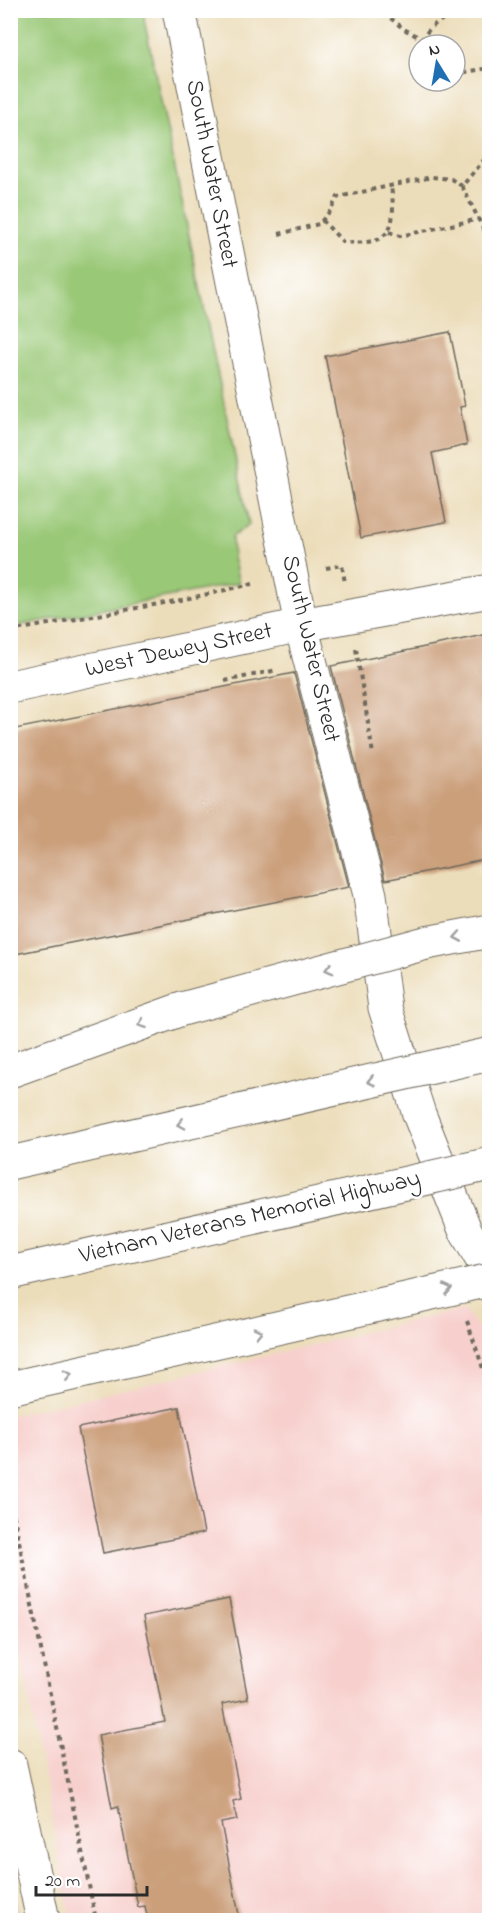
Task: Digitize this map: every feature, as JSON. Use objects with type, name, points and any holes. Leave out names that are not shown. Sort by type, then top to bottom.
[{"type":"main road","name":"South Water Street","points":[[179,10],[301,625],[370,895],[385,1008],[419,1114],[465,1230],[489,1273]]},
{"type":"main road","name":"West Dewey Street","points":[[10,687],[301,625],[489,591]]},
{"type":"main road","points":[[10,1071],[182,1009],[426,943],[489,931]]},
{"type":"main road","points":[[10,1163],[489,1054]]},
{"type":"main road","name":"Vietnam Veterans Memorial Highway","points":[[10,1273],[489,1164]]},
{"type":"main road","points":[[10,1388],[489,1280]]},
{"type":"main road","points":[[10,1765],[43,1920]]},
{"type":"path","points":[[389,10],[389,17],[412,33]]},
{"type":"path","points":[[426,33],[430,27],[447,16],[465,12]]},
{"type":"path","points":[[467,72],[489,68]]},
{"type":"path","points":[[462,186],[489,153]]},
{"type":"path","points":[[279,234],[319,224],[338,197],[432,177],[451,179],[462,186],[489,243]]},
{"type":"path","points":[[322,220],[343,242],[356,243],[383,238],[389,232],[394,219],[391,186]]},
{"type":"path","points":[[389,232],[400,236],[479,219]]},
{"type":"path","points":[[10,632],[181,600],[342,565]]},
{"type":"path","points":[[215,683],[368,652]]},
{"type":"path","points":[[10,1497],[96,1920]]},
{"type":"shaded area","points":[[464,1309],[490,1344],[489,1920],[71,1920],[11,1603],[10,1416]]},
{"type":"shaded area","points":[[11,1877],[19,1920],[11,1920]]},
{"type":"green space","points":[[11,10],[145,11],[144,19],[249,524],[232,537],[233,557],[239,583],[11,627]]},
{"type":"building","points":[[450,332],[465,406],[460,407],[467,445],[432,453],[446,522],[361,538],[325,356]]},
{"type":"building","points":[[489,634],[489,859],[385,880],[331,666]]},
{"type":"building","points":[[294,673],[349,887],[10,955],[10,730]]},
{"type":"building","points":[[179,1407],[204,1533],[103,1553],[78,1428]]},
{"type":"building","points":[[229,1599],[248,1699],[222,1704],[241,1799],[233,1801],[237,1820],[221,1823],[240,1920],[148,1920],[145,1906],[138,1907],[118,1806],[112,1808],[98,1735],[165,1722],[144,1616]]}]
